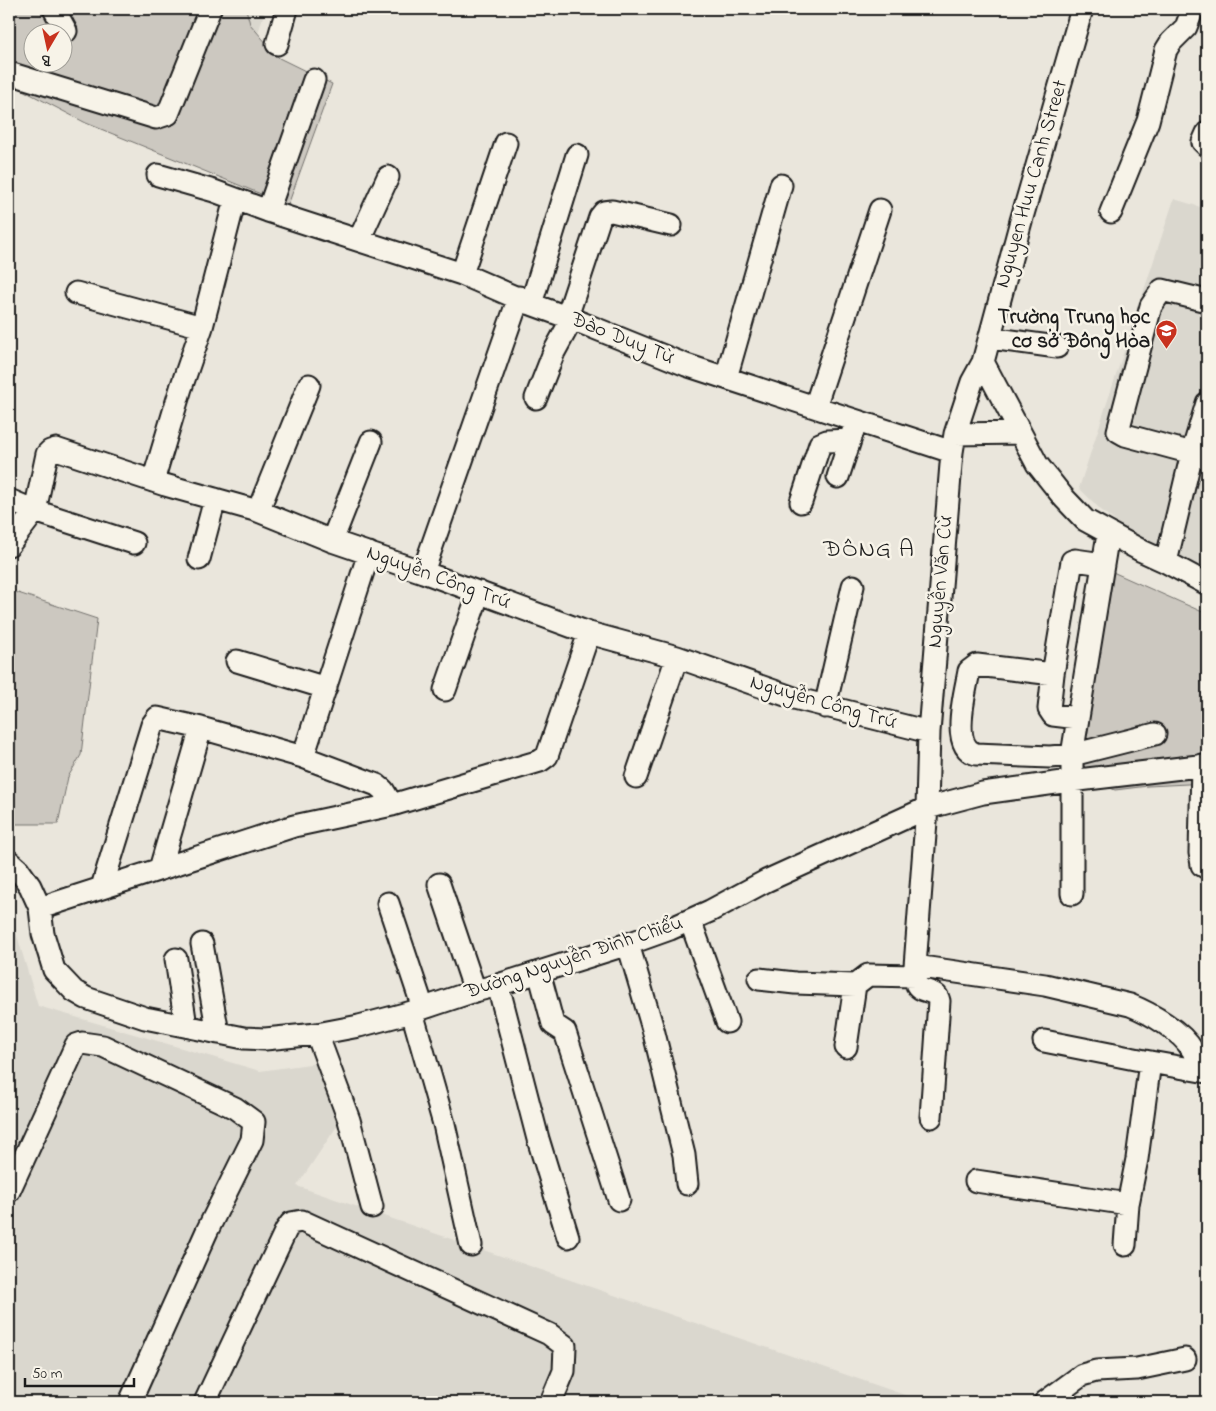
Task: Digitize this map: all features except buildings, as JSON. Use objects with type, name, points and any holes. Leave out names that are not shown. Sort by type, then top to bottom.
[{"type":"street","points":[[54,9],[61,22]]},
{"type":"street","points":[[9,73],[156,118],[161,117],[168,114],[210,9]]},
{"type":"street","points":[[277,44],[287,9]]},
{"type":"street","name":"Nguyen Huu Canh Street","points":[[983,362],[1082,9]]},
{"type":"street","points":[[1111,212],[1148,121],[1166,50],[1186,27],[1193,9]]},
{"type":"street","points":[[268,211],[314,80]]},
{"type":"street","points":[[1207,133],[1203,142],[1207,146]]},
{"type":"street","points":[[462,274],[506,143]]},
{"type":"street","points":[[423,572],[525,301],[577,155]]},
{"type":"street","name":"Đào Duy Từ","points":[[158,175],[214,191],[268,211],[295,218],[462,274],[686,365],[816,407],[853,430],[954,443],[1020,433]]},
{"type":"street","points":[[359,240],[388,177]]},
{"type":"street","points":[[726,378],[781,185]]},
{"type":"street","points":[[153,481],[202,326],[235,198]]},
{"type":"street","points":[[816,407],[880,210]]},
{"type":"street","points":[[536,398],[569,318],[600,217],[604,212],[612,211],[671,225]]},
{"type":"street","points":[[1200,455],[1125,435],[1118,431],[1151,306],[1156,297],[1162,290],[1207,301]]},
{"type":"street","points":[[76,293],[202,326]]},
{"type":"street","points":[[990,338],[1057,346]]},
{"type":"street","points":[[983,362],[1037,464],[1064,498],[1085,520],[1142,552],[1166,562],[1207,584]]},
{"type":"street","name":"Nguyễn Văn Cừ","points":[[915,971],[927,808],[929,732],[954,443],[972,382],[983,362]]},
{"type":"street","points":[[258,512],[309,385]]},
{"type":"street","points":[[1166,562],[1200,455],[1207,403]]},
{"type":"street","points":[[838,478],[853,430]]},
{"type":"street","points":[[801,502],[820,444],[853,430]]},
{"type":"street","points":[[332,541],[372,442]]},
{"type":"street","name":"Nguyễn Công Trứ","points":[[9,545],[35,511],[47,454],[56,449],[153,481],[258,512],[332,541],[480,592],[589,633],[677,657],[794,698],[929,732]]},
{"type":"street","points":[[199,558],[215,499]]},
{"type":"street","points":[[9,500],[35,511],[134,543]]},
{"type":"street","points":[[1072,894],[1070,781],[1072,755],[1108,534]]},
{"type":"street","points":[[303,757],[369,553]]},
{"type":"street","points":[[1078,718],[1053,715],[1050,709],[1053,674],[1072,561],[1103,564]]},
{"type":"street","points":[[825,707],[854,586]]},
{"type":"street","points":[[445,690],[480,592]]},
{"type":"street","points":[[40,908],[294,826],[392,805],[540,761],[547,756],[589,633]]},
{"type":"street","points":[[636,778],[677,657]]},
{"type":"street","points":[[237,661],[326,688]]},
{"type":"street","points":[[1053,674],[977,665],[972,667],[969,671],[960,728],[964,746],[970,752],[976,754],[1043,758],[1072,755],[1155,734]]},
{"type":"street","points":[[102,887],[154,720],[157,718],[201,728],[303,757],[377,785],[383,790],[392,805]]},
{"type":"street","points":[[160,869],[201,728]]},
{"type":"street","points":[[1205,765],[1200,854],[1202,865],[1207,868]]},
{"type":"street","name":"Đường Nguyễn Đình Chiểu","points":[[9,861],[18,869],[30,886],[40,908],[43,934],[54,970],[74,991],[86,998],[145,1018],[244,1038],[265,1039],[317,1034],[359,1026],[418,1010],[628,944],[710,912],[766,881],[927,808],[983,793],[1205,765]]},
{"type":"street","points":[[439,884],[475,991]]},
{"type":"street","points":[[388,903],[418,1010],[471,1245]]},
{"type":"street","points":[[690,920],[727,1022]]},
{"type":"street","points":[[202,944],[218,1033]]},
{"type":"street","points":[[628,944],[653,1029],[671,1110],[684,1155],[687,1184]]},
{"type":"street","points":[[176,959],[186,1026]]},
{"type":"street","points":[[915,971],[916,984],[921,989],[934,993],[938,996],[939,1001],[931,1117]]},
{"type":"street","points":[[759,979],[795,983],[855,985],[868,975],[915,971],[1045,985],[1130,1005],[1143,1010],[1177,1032],[1193,1052],[1203,1071]]},
{"type":"street","points":[[539,972],[553,1024],[565,1032],[618,1200]]},
{"type":"street","points":[[498,985],[538,1139],[568,1237]]},
{"type":"street","points":[[846,1047],[855,985]]},
{"type":"street","points":[[317,1034],[349,1120],[372,1207]]},
{"type":"street","points":[[1044,1041],[1203,1071]]},
{"type":"street","points":[[9,1192],[76,1045],[103,1046],[235,1108],[254,1122],[252,1140],[207,1231],[130,1402]]},
{"type":"street","points":[[1125,1245],[1128,1204],[1137,1159],[1150,1062]]},
{"type":"street","points":[[976,1181],[1128,1204]]},
{"type":"street","points":[[205,1402],[286,1230],[291,1223],[302,1221],[549,1334],[565,1346],[564,1371],[552,1402]]},
{"type":"street","points":[[1045,1402],[1082,1375],[1096,1371],[1137,1369],[1184,1359]]},
{"type":"shaded area","points":[[9,9],[246,9],[250,24],[279,58],[332,84],[288,205],[86,123],[9,83]]},
{"type":"shaded area","points":[[230,9],[265,9],[254,48]]},
{"type":"shaded area","name":"Trường Trung học cơ sở Đông Hòa","points":[[1174,199],[1207,209],[1207,579],[1125,529],[1101,510],[1079,488]]},
{"type":"shaded area","points":[[1106,569],[1207,614],[1207,783],[1115,790],[1074,773]]},
{"type":"shaded area","points":[[9,590],[97,619],[81,755],[68,777],[58,824],[9,824]]},
{"type":"shaded area","points":[[9,918],[16,932],[38,1006],[260,1071],[324,1062],[349,1108],[297,1186],[925,1402],[9,1402]]},
{"type":"place","name":"Trường Trung học cơ sở Đông Hòa","points":[[1166,349]]},
{"type":"district","name":"ĐÔNG A","points":[[869,550]]}]
